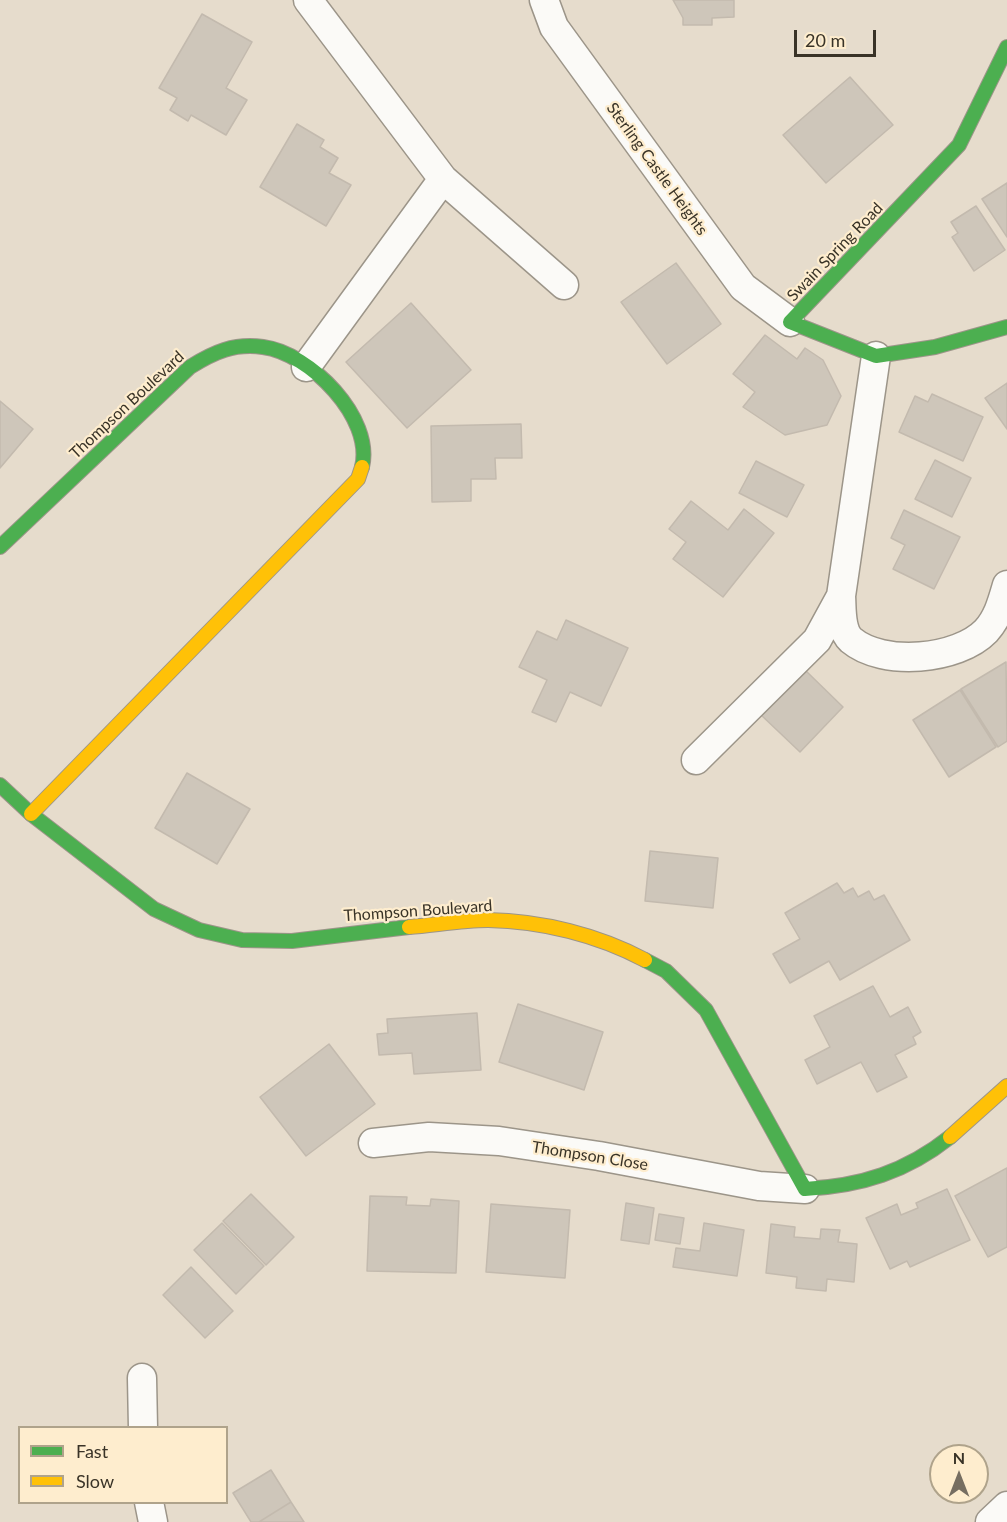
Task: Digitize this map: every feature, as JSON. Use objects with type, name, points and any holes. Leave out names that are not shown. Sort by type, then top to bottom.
[{"type":"street","points":[[308,0],[443,179],[564,285]]},
{"type":"street","name":"Sterling Castle Heights","points":[[544,0],[554,27],[743,287],[790,322]]},
{"type":"street","name":"Swain Spring Road","points":[[876,356],[790,322],[959,145],[1007,47]]},
{"type":"street","points":[[306,368],[443,179]]},
{"type":"street","points":[[1007,327],[935,347],[876,356],[841,596],[843,624],[850,639],[869,649],[895,657],[920,657],[967,645],[986,631],[1000,611],[1007,585]]},
{"type":"street","name":"Thompson Boulevard","points":[[0,547],[190,368],[210,354],[230,347],[273,349],[306,368],[347,405],[358,422],[364,442],[364,458],[358,479],[31,814]]},
{"type":"street","points":[[696,760],[817,640],[841,596]]},
{"type":"street","name":"Thompson Boulevard","points":[[0,785],[31,814],[154,909],[199,930],[242,940],[292,941],[336,934],[488,920],[563,929],[617,945],[666,971],[706,1010],[805,1189]]},
{"type":"street","points":[[805,1189],[840,1189],[893,1173],[941,1146],[1007,1086]]},
{"type":"street","name":"Thompson Close","points":[[373,1143],[429,1137],[499,1141],[599,1156],[759,1186],[805,1189]]},
{"type":"street","points":[[141,1378],[143,1426]]},
{"type":"street","points":[[149,1504],[153,1522]]},
{"type":"street","points":[[990,1522],[1007,1506]]},
{"type":"building","points":[[673,0],[734,0],[734,17],[712,18],[712,25],[683,25],[683,18]]},
{"type":"building","points":[[202,14],[252,42],[226,88],[247,100],[226,135],[191,115],[188,121],[170,110],[177,98],[159,88]]},
{"type":"building","points":[[850,77],[893,125],[826,183],[783,135]]},
{"type":"building","points":[[297,124],[324,140],[320,147],[338,158],[329,173],[351,185],[326,226],[260,187]]},
{"type":"building","points":[[1007,183],[1007,237],[982,199]]},
{"type":"building","points":[[976,206],[1005,250],[974,271],[952,237],[958,233],[951,222]]},
{"type":"building","points":[[676,263],[721,324],[667,364],[621,302]]},
{"type":"building","points":[[411,303],[471,370],[407,428],[346,362]]},
{"type":"building","points":[[765,335],[797,359],[805,348],[823,360],[841,396],[827,425],[785,435],[743,407],[755,392],[733,374]]},
{"type":"building","points":[[1007,383],[1007,429],[985,398]]},
{"type":"building","points":[[932,394],[983,417],[963,461],[899,432],[915,396],[928,402]]},
{"type":"building","points":[[0,401],[33,429],[0,468]]},
{"type":"building","points":[[521,424],[522,458],[495,458],[496,479],[471,479],[471,501],[432,502],[431,426]]},
{"type":"building","points":[[935,460],[971,478],[952,517],[915,499]]},
{"type":"building","points":[[756,461],[804,485],[787,517],[739,493]]},
{"type":"building","points":[[691,501],[728,530],[744,509],[774,533],[723,597],[673,559],[686,542],[669,529]]},
{"type":"building","points":[[904,510],[960,537],[934,589],[893,569],[905,545],[891,538]]},
{"type":"building","points":[[566,620],[628,648],[601,706],[570,692],[556,722],[532,712],[547,680],[519,667],[537,631],[557,640]]},
{"type":"building","points":[[1006,662],[1007,741],[998,747],[961,689]]},
{"type":"building","points":[[804,669],[843,707],[800,752],[760,714]]},
{"type":"building","points":[[960,690],[996,747],[949,777],[913,720]]},
{"type":"building","points":[[187,773],[250,809],[217,864],[155,828]]},
{"type":"building","points":[[650,851],[718,858],[713,908],[645,901]]},
{"type":"building","points":[[837,883],[844,893],[853,888],[858,897],[869,891],[874,900],[884,895],[910,940],[840,980],[829,961],[790,983],[773,954],[800,939],[785,913]]},
{"type":"building","points":[[873,986],[890,1017],[908,1007],[921,1032],[913,1037],[916,1044],[895,1055],[907,1077],[877,1092],[861,1062],[817,1084],[805,1060],[830,1047],[814,1016]]},
{"type":"building","points":[[518,1004],[603,1032],[584,1090],[499,1062]]},
{"type":"building","points":[[477,1013],[481,1070],[414,1074],[412,1053],[379,1055],[377,1034],[388,1033],[387,1019]]},
{"type":"building","points":[[329,1044],[375,1104],[306,1156],[260,1097]]},
{"type":"building","points":[[1007,1168],[1007,1247],[988,1257],[955,1196]]},
{"type":"building","points":[[947,1189],[970,1240],[910,1267],[907,1261],[890,1269],[866,1218],[897,1204],[901,1215],[918,1208],[916,1203]]},
{"type":"building","points":[[251,1194],[294,1237],[266,1265],[223,1221]]},
{"type":"building","points":[[370,1196],[407,1197],[406,1205],[430,1206],[431,1199],[459,1201],[456,1273],[367,1271]]},
{"type":"building","points":[[626,1203],[654,1208],[649,1244],[621,1240]]},
{"type":"building","points":[[491,1204],[570,1210],[565,1278],[486,1272]]},
{"type":"building","points":[[659,1214],[684,1218],[680,1244],[655,1240]]},
{"type":"building","points":[[222,1223],[264,1266],[236,1294],[194,1250]]},
{"type":"building","points":[[704,1223],[744,1230],[737,1276],[673,1267],[676,1248],[700,1251]]},
{"type":"building","points":[[771,1224],[795,1227],[794,1237],[820,1239],[821,1229],[840,1230],[838,1242],[857,1244],[854,1282],[827,1279],[826,1291],[796,1288],[797,1277],[766,1273]]},
{"type":"building","points":[[191,1267],[233,1311],[205,1338],[163,1295]]},
{"type":"building","points":[[271,1470],[291,1502],[259,1522],[251,1522],[233,1493]]},
{"type":"building","points":[[291,1502],[304,1522],[259,1522]]},
{"type":"traffic: fast","points":[[1007,47],[959,145],[790,322],[876,356],[935,347],[1007,327]]},
{"type":"traffic: fast","points":[[0,547],[190,367],[216,353],[233,348],[253,346],[281,352],[300,361],[318,375],[335,391],[358,428],[363,448],[362,467]]},
{"type":"traffic: fast","points":[[0,785],[31,814],[154,909],[199,930],[242,940],[292,941],[409,927]]},
{"type":"traffic: fast","points":[[645,960],[666,971],[706,1010],[805,1189],[845,1185],[882,1175],[917,1159],[950,1137]]},
{"type":"traffic: slow","points":[[31,814],[358,479],[362,467]]},
{"type":"traffic: slow","points":[[409,927],[478,920],[529,923],[569,931],[608,943],[645,960]]},
{"type":"traffic: slow","points":[[950,1137],[1007,1086]]}]
